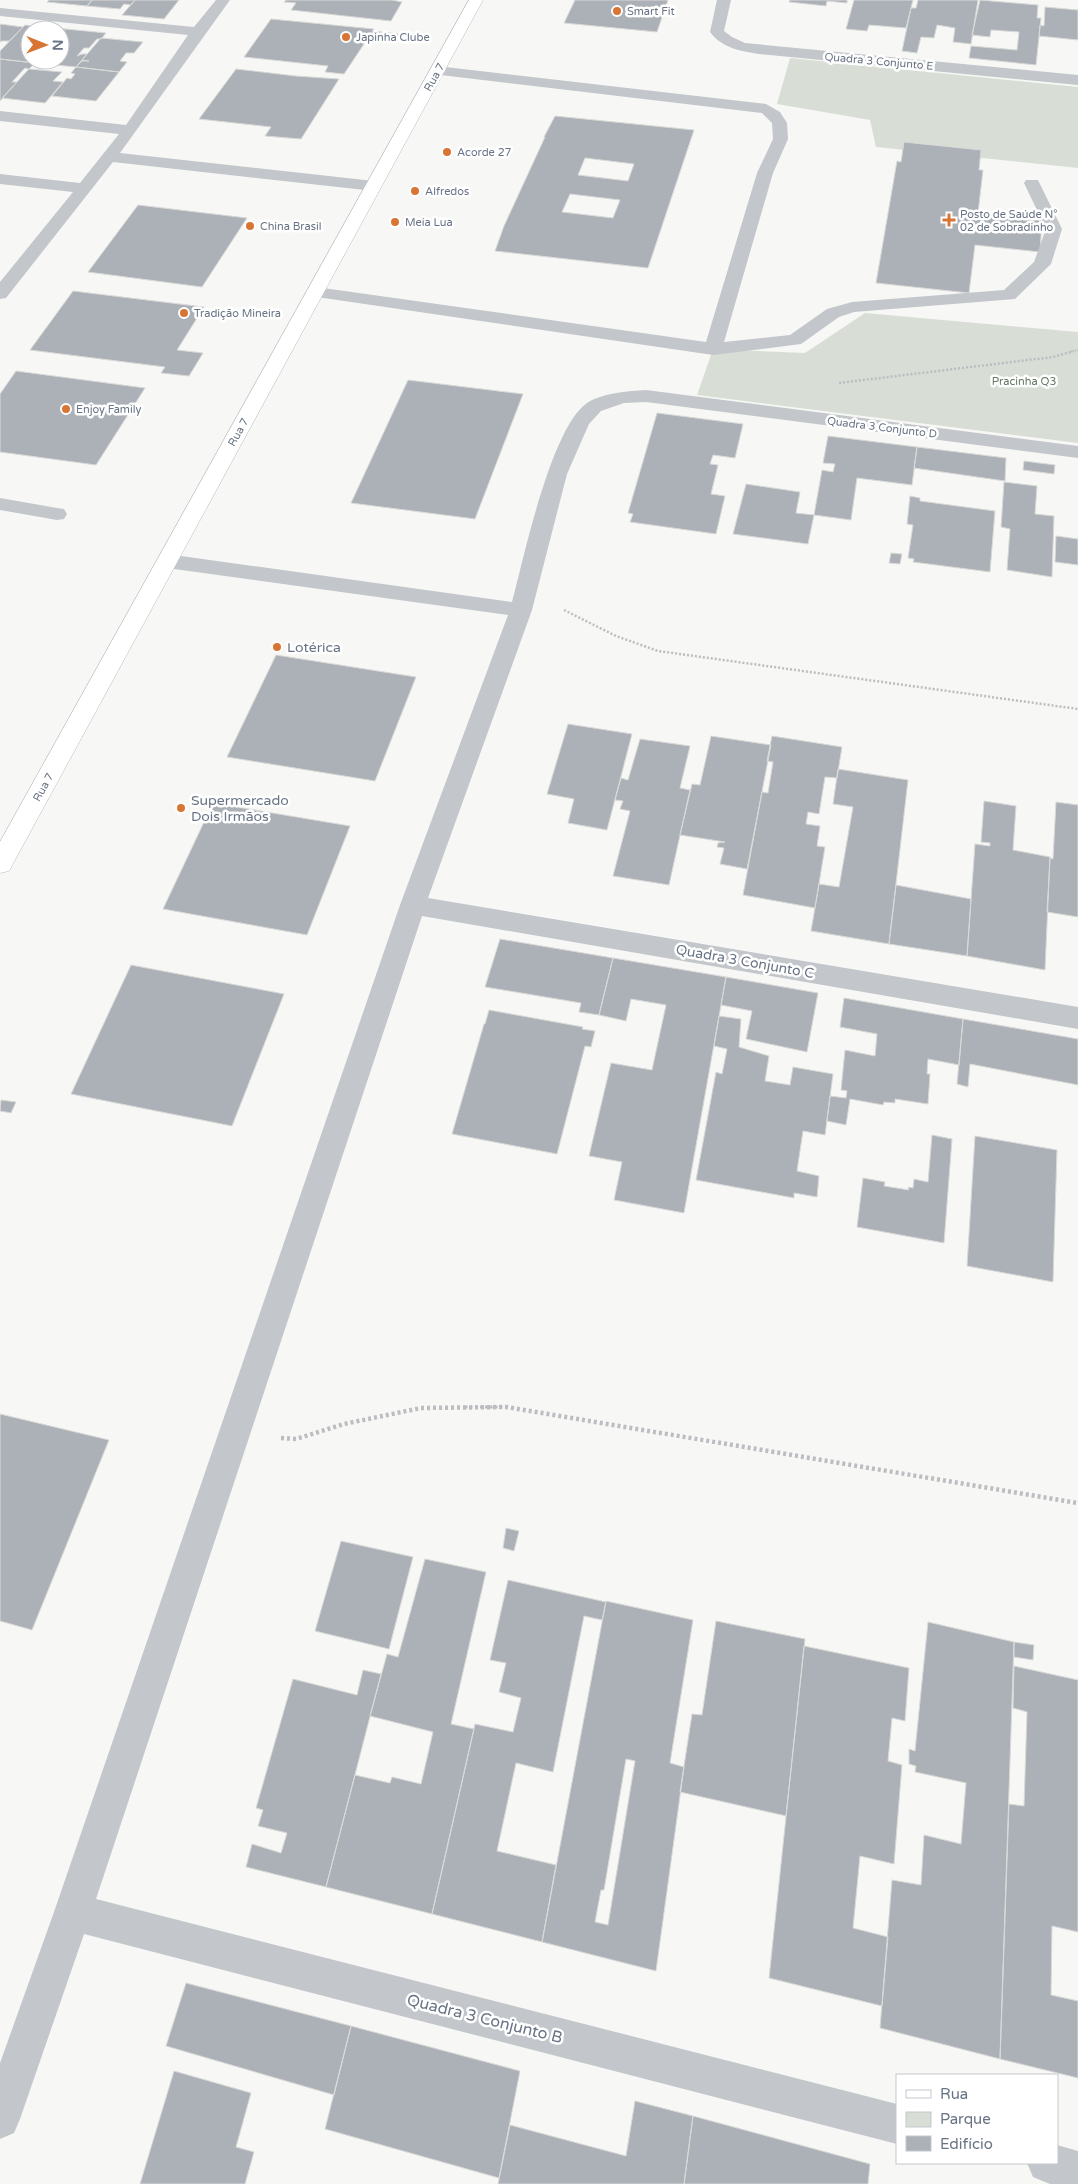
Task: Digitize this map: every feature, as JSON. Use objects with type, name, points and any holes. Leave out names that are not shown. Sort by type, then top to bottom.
[{"type":"main road","name":"Rua 7","points":[[0,864],[476,0]]},
{"type":"street","points":[[0,294],[130,130],[198,32],[223,0]]},
{"type":"street","name":"Quadra 3 Conjunto E","points":[[724,0],[717,32],[726,41],[737,46],[768,51],[1078,80]]},
{"type":"street","points":[[0,12],[198,32]]},
{"type":"street","points":[[437,71],[766,109],[780,120],[783,131],[775,156],[765,173],[713,348]]},
{"type":"street","points":[[0,116],[130,130]]},
{"type":"street","points":[[108,157],[374,186]]},
{"type":"street","points":[[0,178],[85,188]]},
{"type":"street","points":[[316,292],[713,348],[795,340],[833,313],[852,307],[1009,295],[1042,264],[1054,229],[1032,182]]},
{"type":"street","name":"Quadra 3 Conjunto D","points":[[0,2119],[73,1912],[413,905],[522,605],[557,474],[580,422],[594,407],[622,397],[646,396],[1078,452]]},
{"type":"street","points":[[0,504],[57,514]]},
{"type":"street","points":[[167,561],[522,605]]},
{"type":"street","name":"Quadra 3 Conjunto C","points":[[413,905],[1078,1018]]},
{"type":"street","name":"Quadra 3 Conjunto B","points":[[73,1912],[896,2124]]},
{"type":"street","points":[[1051,2164],[1078,2171]]},
{"type":"path","points":[[835,384],[1053,357],[1078,350]]},
{"type":"path","points":[[522,605],[558,608],[616,636],[658,651],[1078,709]]},
{"type":"path","points":[[234,1436],[296,1439],[344,1424],[421,1408],[506,1407],[1078,1503]]},
{"type":"green space","points":[[790,58],[1078,87],[1078,168],[876,147],[870,120],[777,104]]},
{"type":"green space","name":"Pracinha Q3","points":[[865,313],[1078,332],[1078,443],[697,395],[713,349],[805,353]]},
{"type":"building","points":[[49,0],[92,0],[87,6],[47,2]]},
{"type":"building","points":[[92,0],[135,0],[131,5],[124,4],[120,9],[87,6]]},
{"type":"building","points":[[135,0],[179,0],[164,19],[122,15]]},
{"type":"building","points":[[286,0],[392,0],[402,2],[391,21],[291,10],[296,3],[284,2]]},
{"type":"building","name":"Smart Fit","points":[[575,0],[668,0],[657,32],[564,23]]},
{"type":"building","points":[[790,0],[847,0],[847,3],[827,1],[826,6],[789,2]]},
{"type":"building","points":[[854,0],[913,0],[906,28],[869,25],[867,31],[846,29]]},
{"type":"building","points":[[918,0],[978,0],[971,44],[953,42],[955,28],[937,25],[934,38],[921,37],[917,53],[902,51],[911,8],[916,8]]},
{"type":"building","points":[[980,0],[1038,5],[1037,18],[1041,18],[1036,65],[969,58],[971,46],[1017,50],[1019,32],[991,30],[990,37],[972,35]]},
{"type":"building","points":[[1045,7],[1078,10],[1078,40],[1039,36],[1040,25],[1044,26]]},
{"type":"building","points":[[271,19],[374,29],[372,31],[401,34],[397,41],[368,38],[344,74],[325,72],[328,66],[244,57]]},
{"type":"building","points":[[0,24],[20,27],[20,30],[9,41],[0,42]]},
{"type":"building","points":[[70,29],[106,33],[89,48],[84,48],[77,56],[87,54],[76,67],[70,66]]},
{"type":"building","points":[[20,30],[20,61],[0,59],[0,51]]},
{"type":"building","points":[[101,38],[143,42],[134,53],[126,53],[120,61],[127,62],[119,72],[76,67],[82,61],[89,61],[82,60]]},
{"type":"building","points":[[0,59],[20,61],[20,70],[23,70],[12,82],[17,82],[0,101]]},
{"type":"building","points":[[76,67],[119,72],[96,101],[52,96],[67,78],[71,79],[75,74],[71,73]]},
{"type":"building","points":[[236,69],[339,79],[301,139],[265,136],[271,127],[199,119]]},
{"type":"building","points":[[28,70],[62,72],[53,81],[63,82],[45,103],[2,98]]},
{"type":"building","points":[[555,116],[694,130],[648,268],[495,251],[504,226]],"holes":[[[585,158],[634,164],[628,181],[578,175]],[[570,194],[620,200],[613,218],[562,212]]]},
{"type":"building","points":[[904,142],[981,150],[979,170],[983,170],[978,213],[1042,220],[1040,252],[975,245],[969,293],[876,283],[897,161],[901,162]]},
{"type":"building","points":[[138,205],[247,218],[202,287],[88,272]]},
{"type":"building","points":[[73,291],[204,307],[177,350],[203,353],[189,376],[161,373],[165,367],[30,350]]},
{"type":"building","name":"Enjoy Family","points":[[16,371],[145,388],[96,465],[0,452],[0,394]]},
{"type":"building","points":[[408,380],[523,394],[475,519],[351,503]]},
{"type":"building","points":[[657,413],[743,424],[735,458],[713,455],[710,464],[718,465],[711,494],[725,496],[716,534],[630,522],[633,514],[628,513]]},
{"type":"building","points":[[828,436],[917,447],[912,485],[857,478],[851,520],[814,515],[822,470],[833,472],[835,464],[823,463]]},
{"type":"building","points":[[917,447],[1006,458],[1005,481],[914,468]]},
{"type":"building","points":[[1024,461],[1055,465],[1054,474],[1023,470]]},
{"type":"building","points":[[1004,482],[1037,486],[1035,514],[1054,516],[1052,577],[1007,570],[1010,529],[1001,527]]},
{"type":"building","points":[[746,484],[800,492],[796,513],[814,515],[808,544],[733,534]]},
{"type":"building","points":[[910,496],[920,498],[920,501],[995,511],[990,572],[913,562],[914,559],[908,558],[913,525],[907,524]]},
{"type":"building","points":[[1056,536],[1078,539],[1078,565],[1055,562]]},
{"type":"building","points":[[891,553],[902,554],[900,564],[889,563]]},
{"type":"building","points":[[276,655],[416,677],[375,781],[227,757]]},
{"type":"building","points":[[568,724],[632,734],[607,830],[568,823],[574,799],[547,794]]},
{"type":"building","points":[[711,736],[771,745],[747,869],[720,864],[724,848],[717,847],[718,843],[725,842],[680,835],[692,784],[700,785]]},
{"type":"building","points":[[772,736],[842,747],[837,778],[825,777],[819,814],[808,812],[806,824],[820,826],[817,846],[825,847],[815,908],[743,895],[762,792],[768,793],[773,762],[767,761]]},
{"type":"building","points":[[640,739],[690,746],[680,788],[690,790],[669,885],[613,876],[630,811],[620,809],[623,801],[615,800],[621,778],[628,780]]},
{"type":"building","points":[[838,769],[908,780],[889,944],[811,931],[819,884],[839,887],[853,807],[833,804]]},
{"type":"building","points":[[984,801],[1016,806],[1013,850],[1050,857],[1045,970],[967,956],[975,844],[990,846],[990,843],[981,842]]},
{"type":"building","points":[[1056,802],[1078,805],[1078,917],[1047,912],[1050,858],[1053,859]]},
{"type":"building","points":[[213,803],[350,826],[307,935],[163,909]]},
{"type":"building","points":[[896,885],[971,899],[967,956],[889,944]]},
{"type":"building","points":[[500,939],[613,958],[599,1015],[579,1012],[581,1003],[485,987]]},
{"type":"building","points":[[613,958],[726,977],[684,1213],[614,1200],[622,1162],[589,1156],[611,1063],[652,1070],[666,1005],[631,999],[626,1021],[599,1015]]},
{"type":"building","points":[[131,965],[284,994],[232,1126],[71,1094]]},
{"type":"building","points":[[726,977],[818,993],[807,1052],[746,1039],[752,1011],[721,1005]]},
{"type":"building","points":[[844,998],[963,1019],[959,1065],[928,1059],[927,1074],[930,1074],[928,1104],[895,1099],[895,1103],[884,1102],[883,1105],[850,1099],[846,1125],[827,1121],[830,1096],[846,1098],[847,1091],[841,1090],[845,1050],[875,1056],[877,1034],[840,1027]]},
{"type":"building","points":[[489,1010],[583,1027],[582,1029],[595,1031],[591,1047],[585,1046],[557,1154],[452,1134]]},
{"type":"building","points":[[719,1016],[741,1019],[739,1047],[769,1056],[765,1081],[790,1085],[793,1067],[833,1074],[825,1135],[803,1131],[797,1171],[819,1176],[817,1197],[794,1193],[794,1198],[696,1180],[716,1072],[722,1074],[727,1049],[714,1046]]},
{"type":"building","points":[[963,1019],[1078,1039],[1078,1085],[970,1064],[968,1087],[957,1084]]},
{"type":"building","points":[[1,1100],[16,1102],[11,1113],[0,1111]]},
{"type":"building","points":[[932,1135],[952,1139],[944,1243],[857,1227],[863,1178],[885,1182],[884,1186],[909,1190],[908,1187],[913,1188],[914,1179],[928,1182]]},
{"type":"building","points":[[975,1136],[1057,1150],[1053,1282],[967,1266]]},
{"type":"building","points":[[0,1414],[109,1440],[32,1630],[0,1621]]},
{"type":"building","points":[[506,1528],[519,1531],[514,1551],[503,1548]]},
{"type":"building","points":[[341,1541],[413,1557],[389,1649],[315,1631]]},
{"type":"building","points":[[425,1559],[486,1572],[451,1724],[474,1729],[432,1914],[326,1887],[355,1775],[390,1783],[392,1777],[421,1784],[433,1732],[370,1716],[387,1654],[398,1657]]},
{"type":"building","points":[[508,1580],[606,1602],[602,1620],[584,1616],[553,1772],[516,1763],[497,1851],[556,1865],[542,1942],[432,1914],[475,1724],[513,1732],[521,1698],[499,1692],[506,1663],[490,1660]]},
{"type":"building","points":[[606,1601],[693,1620],[670,1763],[684,1767],[656,1971],[542,1942]],"holes":[[[626,1759],[635,1761],[608,1925],[595,1922],[601,1890],[604,1890]]]},
{"type":"building","points":[[716,1621],[805,1639],[786,1816],[680,1792],[692,1714],[702,1715]]},
{"type":"building","points":[[928,1622],[1014,1642],[1000,2059],[880,2028],[892,1880],[921,1885],[924,1835],[961,1844],[966,1783],[915,1772],[916,1766],[909,1764],[909,1749],[915,1751]]},
{"type":"building","points":[[1014,1642],[1034,1645],[1033,1660],[1014,1657]]},
{"type":"building","points":[[804,1646],[909,1668],[905,1721],[892,1718],[888,1761],[902,1765],[894,1864],[860,1856],[853,1928],[888,1937],[882,2006],[769,1978]]},
{"type":"building","points":[[1014,1666],[1078,1680],[1078,1932],[1052,1926],[1051,1995],[1078,2001],[1078,2078],[1000,2059],[1009,1804],[1024,1806],[1027,1712],[1013,1708]]},
{"type":"building","points":[[363,1670],[381,1674],[326,1887],[246,1867],[252,1844],[281,1853],[287,1833],[258,1826],[263,1810],[256,1808],[293,1679],[357,1695]]},
{"type":"building","points":[[186,1983],[351,2026],[334,2095],[166,2046]]},
{"type":"building","points":[[351,2026],[520,2071],[499,2178],[325,2129]]},
{"type":"building","points":[[174,2071],[251,2093],[236,2147],[254,2152],[245,2184],[140,2184]]},
{"type":"building","points":[[635,2101],[693,2116],[684,2184],[498,2184],[510,2125],[626,2156]]},
{"type":"building","points":[[693,2116],[870,2164],[868,2184],[684,2184]]},
{"type":"place","name":"Smart Fit","points":[[617,11]]},
{"type":"place","name":"Japinha Clube","points":[[346,37]]},
{"type":"place","name":"Acorde 27","points":[[447,152]]},
{"type":"place","name":"Alfredos","points":[[415,191]]},
{"type":"place","name":"Posto de Saúde N° 02 de Sobradinho","points":[[949,220]]},
{"type":"place","name":"Meia Lua","points":[[395,222]]},
{"type":"place","name":"China Brasil","points":[[250,226]]},
{"type":"place","name":"Tradição Mineira","points":[[184,313]]},
{"type":"place","name":"Enjoy Family","points":[[66,409]]},
{"type":"place","name":"Lotérica","points":[[277,647]]},
{"type":"place","name":"Supermercado Dois Irmãos","points":[[181,808]]}]
